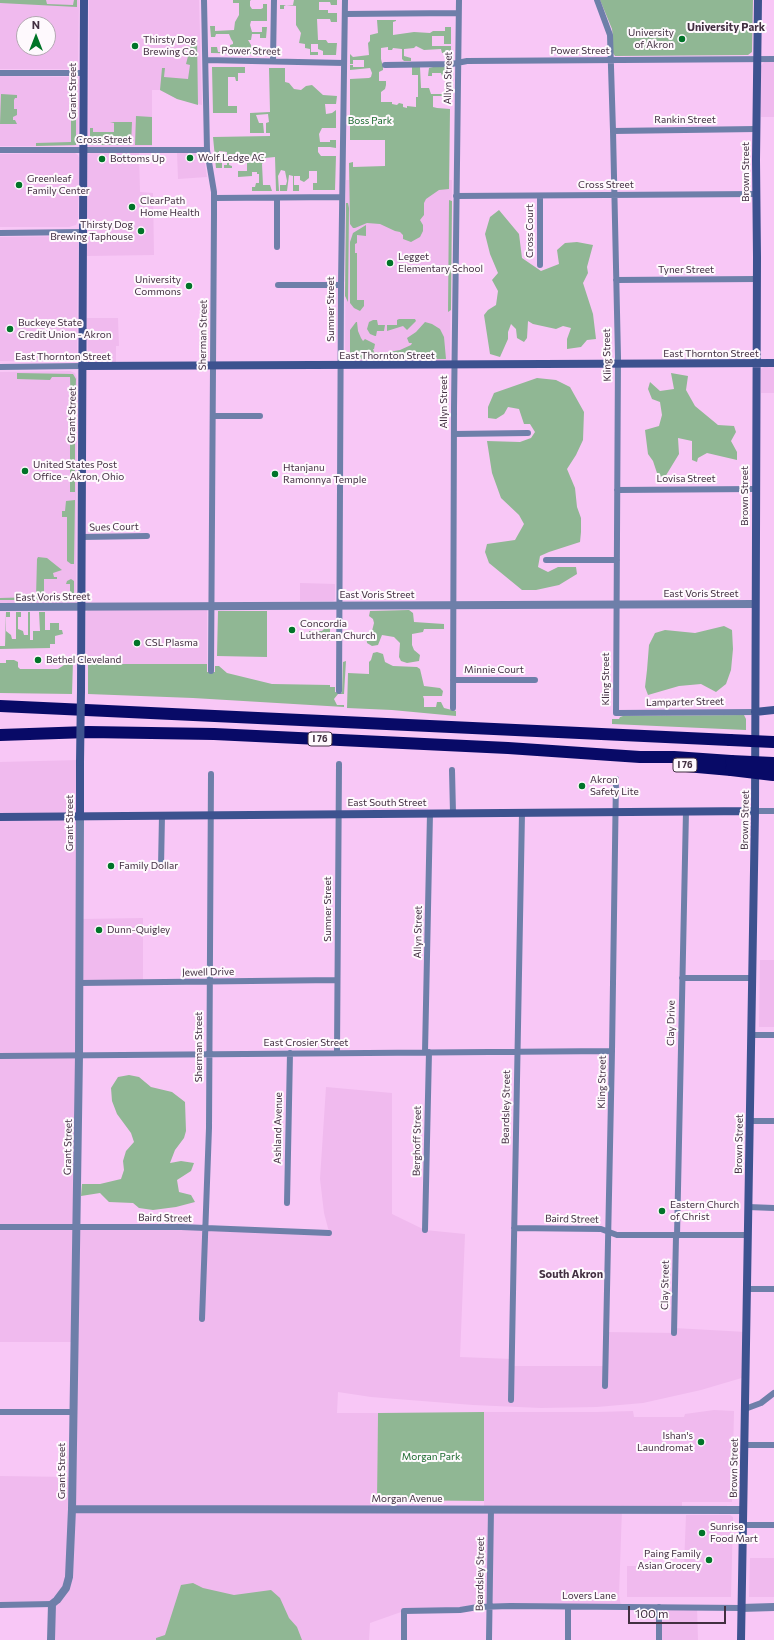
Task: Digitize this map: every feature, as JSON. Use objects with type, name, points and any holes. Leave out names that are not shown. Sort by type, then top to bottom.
[{"type":"highway","points":[[0,706],[71,710]]},
{"type":"highway","name":"I 76","points":[[0,714],[71,710],[774,742]]},
{"type":"highway","name":"I 76","points":[[0,735],[88,732],[214,734],[508,748],[640,757],[674,757],[731,766],[774,769]]},
{"type":"main road","name":"Grant Street","points":[[80,816],[84,0]]},
{"type":"main road","name":"Brown Street","points":[[741,1640],[755,811],[755,489],[757,279],[756,130],[758,0]]},
{"type":"main road","name":"East Thornton Street","points":[[82,366],[213,367],[774,364]]},
{"type":"main road","points":[[755,712],[774,710]]},
{"type":"main road","name":"East South Street","points":[[0,817],[339,813],[755,811]]},
{"type":"street","name":"Sherman Street","points":[[204,0],[207,150],[214,198],[211,671]]},
{"type":"street","points":[[273,61],[274,0]]},
{"type":"street","name":"Sumner Street","points":[[339,691],[340,285],[345,0]]},
{"type":"street","name":"Allyn Street","points":[[453,708],[454,365],[459,0]]},
{"type":"street","name":"Kling Street","points":[[597,0],[609,32],[613,130],[618,364],[616,713]]},
{"type":"street","points":[[345,14],[458,13]]},
{"type":"street","name":"Power Street","points":[[385,65],[452,64],[458,62],[774,59]]},
{"type":"street","name":"Power Street","points":[[206,60],[344,63]]},
{"type":"street","points":[[0,73],[83,73]]},
{"type":"street","name":"Rankin Street","points":[[613,130],[756,130]]},
{"type":"street","name":"Cross Street","points":[[0,150],[207,150]]},
{"type":"street","name":"Cross Street","points":[[456,196],[756,194]]},
{"type":"street","name":"Cross Court","points":[[540,196],[540,265]]},
{"type":"street","points":[[214,198],[342,197]]},
{"type":"street","points":[[276,198],[276,247]]},
{"type":"street","points":[[0,233],[83,232]]},
{"type":"street","name":"Tyner Street","points":[[616,280],[757,279]]},
{"type":"street","points":[[278,285],[340,285]]},
{"type":"street","name":"East Thornton Street","points":[[0,367],[82,366]]},
{"type":"street","points":[[213,416],[260,416]]},
{"type":"street","points":[[454,434],[528,433]]},
{"type":"street","name":"Lovisa Street","points":[[617,490],[755,489]]},
{"type":"street","name":"Sues Court","points":[[82,537],[147,536]]},
{"type":"street","points":[[546,560],[617,560]]},
{"type":"street","name":"East Voris Street","points":[[0,607],[755,604]]},
{"type":"street","name":"Minnie Court","points":[[454,680],[535,680]]},
{"type":"street","name":"Lamparter Street","points":[[616,713],[755,712]]},
{"type":"street","name":"Sumner Street","points":[[337,1053],[339,764]]},
{"type":"street","points":[[452,770],[453,813]]},
{"type":"street","name":"Sherman Street","points":[[202,1319],[209,1128],[211,774]]},
{"type":"street","name":"Kling Street","points":[[605,1386],[616,779]]},
{"type":"street","name":"Clay Drive","points":[[676,1236],[686,811]]},
{"type":"street","name":"East South Street","points":[[755,811],[774,811]]},
{"type":"street","name":"Allyn Street","points":[[427,1052],[430,813]]},
{"type":"street","name":"Beardsley Street","points":[[511,1400],[522,813]]},
{"type":"street","points":[[161,867],[162,815]]},
{"type":"street","name":"Grant Street","points":[[52,1604],[58,1600],[66,1588],[72,1509],[79,1055],[80,816]]},
{"type":"street","points":[[682,978],[752,978]]},
{"type":"street","name":"Jewell Drive","points":[[79,983],[337,980]]},
{"type":"street","points":[[751,1035],[774,1035]]},
{"type":"street","name":"East Crosier Street","points":[[0,1056],[612,1051]]},
{"type":"street","name":"Berghoff Street","points":[[425,1230],[427,1052]]},
{"type":"street","name":"Ashland Avenue","points":[[287,1203],[290,1053]]},
{"type":"street","points":[[750,1121],[774,1121]]},
{"type":"street","points":[[748,1208],[774,1208]]},
{"type":"street","name":"Baird Street","points":[[0,1227],[206,1229],[329,1233]]},
{"type":"street","name":"Baird Street","points":[[514,1228],[591,1228],[601,1229],[617,1235],[747,1235]]},
{"type":"street","name":"Clay Street","points":[[674,1334],[676,1236]]},
{"type":"street","points":[[747,1289],[774,1289]]},
{"type":"street","points":[[745,1409],[761,1403],[774,1393]]},
{"type":"street","points":[[0,1412],[73,1412]]},
{"type":"street","points":[[744,1445],[774,1444]]},
{"type":"street","name":"Morgan Avenue","points":[[72,1509],[743,1510]]},
{"type":"street","name":"Beardsley Street","points":[[489,1640],[491,1509]]},
{"type":"street","points":[[743,1525],[774,1525]]},
{"type":"street","points":[[0,1605],[52,1604],[51,1640]]},
{"type":"street","name":"Lovers Lane","points":[[404,1640],[404,1611],[460,1610],[490,1606],[774,1607]]},
{"type":"street","points":[[568,1607],[568,1640]]},
{"type":"street","points":[[659,1640],[660,1607]]},
{"type":"shaded area","points":[[0,0],[79,0],[78,67],[74,69],[0,69]]},
{"type":"shaded area","points":[[89,0],[199,0],[202,105],[177,99],[160,90],[152,90],[152,146],[90,147],[88,145]]},
{"type":"shaded area","points":[[764,62],[774,62],[774,117],[761,117],[761,66]]},
{"type":"shaded area","points":[[0,76],[77,77],[79,80],[78,144],[74,146],[0,146]]},
{"type":"shaded area","points":[[139,152],[140,192],[153,193],[154,255],[87,256],[88,154]]},
{"type":"shaded area","points":[[177,152],[203,152],[207,177],[178,179]]},
{"type":"shaded area","points":[[75,153],[79,158],[78,220],[76,225],[69,227],[0,227],[0,154]]},
{"type":"shaded area","points":[[346,180],[452,180],[450,361],[345,361]]},
{"type":"shaded area","points":[[72,236],[78,242],[77,357],[71,360],[0,361],[0,237]]},
{"type":"shaded area","points":[[87,318],[118,318],[119,346],[116,346],[116,363],[88,362]]},
{"type":"shaded area","points":[[774,366],[774,393],[761,393],[761,369],[764,367]]},
{"type":"shaded area","points":[[70,371],[75,373],[77,378],[76,598],[73,602],[0,603],[0,372]]},
{"type":"shaded area","points":[[300,583],[335,584],[335,600],[300,601]]},
{"type":"shaded area","points":[[88,610],[207,610],[207,664],[86,664],[86,613]]},
{"type":"shaded area","points":[[79,760],[79,815],[0,815],[0,762]]},
{"type":"shaded area","points":[[0,817],[79,818],[78,1053],[0,1055]]},
{"type":"shaded area","points":[[143,918],[143,982],[80,982],[80,919]]},
{"type":"shaded area","points":[[760,960],[774,960],[774,1027],[759,1027]]},
{"type":"shaded area","points":[[79,1055],[77,1227],[329,1232],[324,1213],[320,1179],[326,1087],[392,1093],[392,1214],[425,1230],[465,1234],[460,1357],[512,1359],[512,1366],[605,1366],[606,1332],[674,1333],[674,1328],[746,1332],[745,1377],[701,1390],[643,1403],[597,1407],[541,1408],[473,1405],[371,1397],[338,1392],[337,1413],[378,1413],[377,1509],[484,1509],[484,1412],[633,1411],[634,1417],[684,1417],[685,1414],[714,1410],[734,1411],[732,1502],[682,1502],[682,1509],[622,1509],[619,1595],[621,1606],[404,1611],[370,1623],[369,1640],[51,1640],[52,1604],[0,1605],[0,1476],[72,1477],[74,1342],[0,1342],[0,1056]]},
{"type":"shaded area","points":[[686,1515],[730,1515],[733,1517],[731,1597],[627,1597],[627,1566],[684,1566]]},
{"type":"shaded area","points":[[750,1558],[774,1558],[774,1597],[749,1597]]},
{"type":"shaded area","points":[[659,1607],[697,1607],[698,1640],[659,1640]]},
{"type":"green space","points":[[0,0],[46,0],[47,4],[73,5],[74,0],[77,0],[77,7],[0,3]]},
{"type":"green space","points":[[233,0],[251,0],[250,6],[252,9],[261,9],[263,8],[263,4],[267,4],[267,21],[251,21],[250,25],[252,32],[262,32],[262,27],[267,27],[266,38],[260,38],[260,34],[252,34],[251,40],[248,40],[251,45],[251,52],[262,52],[262,48],[266,48],[266,54],[211,53],[211,47],[217,47],[218,52],[230,52],[230,45],[233,44],[233,42],[229,34],[216,34],[215,37],[211,37],[210,26],[215,26],[215,31],[234,30],[235,22],[239,15],[239,3],[233,3]]},
{"type":"green space","points":[[294,0],[337,0],[337,5],[331,5],[330,2],[319,2],[319,10],[328,10],[328,13],[337,13],[337,22],[331,22],[330,19],[317,19],[318,40],[326,40],[328,43],[337,43],[336,55],[323,55],[323,51],[318,49],[318,44],[311,44],[311,52],[318,52],[318,55],[310,55],[310,49],[305,48],[305,44],[299,43],[301,33],[296,25],[296,6],[286,5],[293,5]]},
{"type":"green space","name":"University of Akron","points":[[600,0],[753,0],[752,52],[748,55],[615,56],[613,53],[612,29]]},
{"type":"green space","points":[[280,5],[286,5],[284,6],[284,9],[280,9]]},
{"type":"green space","name":"Boss Park","points":[[377,20],[396,20],[393,22],[393,35],[414,32],[430,33],[433,31],[445,31],[445,27],[451,27],[451,44],[444,44],[444,36],[432,36],[432,46],[451,46],[451,53],[442,53],[441,49],[424,50],[416,46],[414,48],[404,49],[404,56],[411,58],[411,61],[404,61],[402,59],[402,49],[393,48],[392,50],[388,50],[388,47],[381,48],[383,70],[379,72],[379,81],[386,81],[386,85],[385,89],[381,92],[381,102],[392,102],[392,104],[397,105],[399,103],[403,104],[403,107],[407,108],[407,106],[416,107],[416,97],[418,97],[418,75],[412,75],[412,67],[420,67],[421,88],[429,88],[431,94],[444,94],[445,88],[450,88],[450,102],[445,102],[444,96],[433,96],[433,107],[450,109],[449,189],[439,190],[426,199],[424,203],[424,215],[420,220],[423,225],[423,231],[420,237],[411,242],[403,239],[403,235],[400,232],[380,224],[367,223],[353,228],[350,224],[349,163],[353,162],[353,167],[385,166],[385,140],[350,140],[350,79],[369,78],[371,77],[372,73],[370,68],[350,70],[350,65],[353,65],[353,67],[364,67],[364,60],[353,60],[353,64],[350,64],[350,54],[353,57],[369,55],[368,43],[370,41],[370,35],[378,33]]},
{"type":"green space","points":[[193,37],[197,37],[198,105],[177,99],[160,90],[162,68],[165,68],[164,77],[188,79],[190,65],[186,64]]},
{"type":"green space","points":[[437,66],[450,66],[450,76],[442,76],[441,73],[432,73],[432,76],[428,76],[429,68]]},
{"type":"green space","points":[[212,67],[245,67],[245,73],[238,73],[238,81],[236,81],[235,77],[228,77],[228,106],[237,106],[237,113],[213,113]]},
{"type":"green space","points":[[269,68],[285,68],[285,82],[289,83],[294,89],[301,90],[306,86],[312,85],[323,95],[337,96],[336,104],[325,104],[326,114],[332,113],[336,110],[336,128],[322,128],[319,134],[320,142],[330,142],[330,140],[336,140],[336,148],[318,147],[318,152],[321,156],[336,156],[335,190],[313,190],[313,183],[317,183],[317,171],[309,171],[309,178],[304,182],[300,180],[300,176],[294,176],[294,185],[299,185],[299,191],[293,191],[293,176],[289,175],[287,191],[280,191],[280,185],[286,185],[287,181],[285,171],[281,170],[278,176],[279,191],[276,191],[275,157],[265,158],[262,164],[263,185],[270,185],[272,191],[252,191],[252,187],[255,187],[256,183],[259,183],[259,174],[257,174],[257,172],[252,172],[252,176],[238,177],[238,171],[247,171],[247,157],[237,157],[237,154],[229,154],[229,165],[232,166],[232,168],[224,168],[224,165],[227,165],[227,152],[219,151],[219,163],[222,163],[222,168],[216,168],[213,137],[270,136],[270,133],[266,133],[266,123],[269,122],[268,114],[256,115],[259,123],[263,123],[264,133],[250,133],[250,113],[270,112]]},
{"type":"green space","points":[[1,94],[17,95],[17,98],[14,100],[14,109],[17,109],[17,115],[13,117],[13,120],[15,120],[17,124],[0,124]]},
{"type":"green space","points":[[71,109],[76,109],[76,145],[36,146],[36,143],[71,142]]},
{"type":"green space","points":[[136,116],[152,117],[152,145],[135,145]]},
{"type":"green space","points":[[110,122],[132,122],[131,145],[90,145],[90,128],[93,128],[93,132],[114,132],[114,123]]},
{"type":"green space","points":[[449,200],[452,201],[451,310],[448,312]]},
{"type":"green space","points":[[346,203],[348,203],[349,208],[348,302],[345,296]]},
{"type":"green space","points":[[499,210],[519,234],[522,258],[541,271],[559,264],[557,250],[565,243],[577,242],[593,245],[587,267],[588,273],[583,283],[593,314],[596,339],[587,340],[581,347],[567,349],[567,339],[571,328],[563,326],[556,329],[533,324],[528,321],[527,338],[524,342],[517,338],[516,329],[511,324],[508,332],[508,339],[500,357],[490,354],[484,315],[488,310],[496,305],[498,291],[492,280],[498,273],[490,254],[485,234],[490,217]]},
{"type":"green space","points":[[366,225],[366,236],[357,235],[357,243],[355,244],[355,253],[357,253],[357,300],[364,300],[364,306],[360,311],[354,308],[350,303],[350,242],[353,233]]},
{"type":"green space","points":[[415,319],[416,321],[407,330],[403,326],[387,331],[387,325],[397,325],[397,320]]},
{"type":"green space","points":[[377,320],[378,325],[385,325],[384,331],[377,331],[376,336],[370,334],[367,329],[369,322]]},
{"type":"green space","points":[[356,322],[358,331],[363,341],[365,339],[375,344],[373,349],[374,352],[383,353],[400,350],[411,345],[412,343],[409,343],[407,338],[416,332],[425,322],[432,324],[440,329],[444,337],[446,359],[350,359],[350,330]]},
{"type":"green space","points":[[17,373],[73,374],[76,379],[75,410],[71,409],[70,377],[52,377],[50,380],[17,379]]},
{"type":"green space","points":[[671,373],[688,376],[686,390],[695,406],[718,425],[734,426],[736,432],[731,441],[737,452],[737,460],[707,453],[698,458],[697,462],[692,460],[692,441],[678,438],[679,454],[665,477],[658,476],[653,461],[648,454],[645,430],[659,426],[662,415],[660,402],[652,399],[648,389],[650,382],[660,391],[674,389]]},
{"type":"green space","points":[[537,378],[556,380],[570,387],[584,412],[583,440],[567,469],[575,488],[577,507],[581,518],[581,532],[580,542],[540,556],[538,567],[548,572],[558,567],[576,567],[577,574],[559,585],[536,590],[522,590],[489,563],[485,552],[487,544],[515,540],[524,524],[519,515],[501,498],[492,473],[487,441],[520,442],[531,438],[535,432],[530,424],[524,424],[519,409],[508,407],[504,414],[496,419],[488,418],[488,407],[494,393]]},
{"type":"green space","points":[[65,418],[75,418],[75,492],[70,492],[70,419]]},
{"type":"green space","points":[[75,500],[74,564],[71,564],[67,561],[67,517],[62,517],[62,511],[65,511],[66,501]]},
{"type":"green space","points":[[38,557],[47,558],[62,570],[53,573],[54,577],[57,577],[57,579],[44,579],[44,595],[70,595],[70,584],[66,584],[67,581],[71,579],[74,581],[74,600],[0,600],[0,598],[36,597]]},
{"type":"green space","points":[[409,610],[413,613],[414,622],[444,624],[444,629],[424,629],[423,632],[412,634],[412,645],[414,650],[420,655],[419,661],[407,663],[401,661],[399,657],[400,643],[394,637],[382,635],[378,645],[372,646],[367,643],[366,633],[372,631],[374,623],[373,619],[369,616],[370,611]]},
{"type":"green space","points":[[218,611],[267,611],[267,657],[217,656]]},
{"type":"green space","points":[[6,612],[10,612],[10,617],[6,617],[6,631],[11,635],[12,639],[16,639],[16,612],[21,612],[21,617],[18,617],[18,629],[23,631],[24,635],[28,635],[28,612],[30,612],[30,640],[33,640],[33,631],[40,631],[39,612],[45,612],[45,630],[50,630],[50,623],[59,623],[59,630],[62,630],[63,634],[55,636],[55,644],[50,644],[50,648],[0,649],[0,646],[5,646]]},
{"type":"green space","points":[[724,626],[732,630],[733,649],[731,670],[726,684],[716,692],[701,684],[679,686],[648,695],[645,687],[649,645],[655,633],[665,630],[695,633]]},
{"type":"green space","points":[[326,627],[330,627],[330,641],[309,640],[309,631],[322,631]]},
{"type":"green space","points":[[377,652],[383,654],[385,662],[393,666],[417,667],[420,669],[424,686],[440,688],[443,691],[442,696],[423,696],[424,707],[436,707],[437,702],[441,702],[444,708],[456,711],[456,716],[392,710],[347,708],[348,673],[369,674],[369,662],[373,653]]},
{"type":"green space","points":[[6,660],[14,660],[18,662],[18,667],[20,669],[58,669],[70,661],[73,661],[72,694],[0,693],[0,663],[6,663]]},
{"type":"green space","points":[[346,661],[344,694],[338,694],[334,699],[337,705],[344,705],[344,707],[193,698],[88,694],[88,664],[207,664],[207,672],[215,672],[215,666],[219,666],[227,673],[272,684],[330,685],[330,687],[335,687],[335,692],[342,693],[343,662]]},
{"type":"green space","points":[[744,715],[746,719],[746,730],[612,724],[612,719],[619,719],[623,716]]},
{"type":"green space","points":[[129,1075],[139,1077],[151,1087],[172,1092],[185,1102],[186,1131],[184,1138],[175,1150],[170,1163],[181,1161],[194,1163],[191,1171],[177,1180],[179,1192],[191,1195],[195,1202],[176,1207],[153,1210],[139,1208],[133,1203],[109,1202],[100,1193],[81,1196],[82,1184],[100,1184],[121,1179],[124,1170],[123,1161],[126,1151],[134,1142],[131,1133],[117,1114],[112,1101],[111,1088],[118,1077]]},
{"type":"green space","name":"Morgan Park","points":[[484,1412],[484,1501],[377,1500],[378,1413]]},
{"type":"green space","points":[[193,1583],[203,1588],[234,1595],[271,1590],[280,1598],[289,1618],[297,1627],[302,1640],[156,1640],[156,1638],[165,1635],[181,1585]]},
{"type":"place","name":"University of Akron","points":[[682,39]]},
{"type":"place","name":"Thirsty Dog Brewing Co.","points":[[135,46]]},
{"type":"place","name":"Wolf Ledge AC","points":[[190,158]]},
{"type":"place","name":"Bottoms Up","points":[[102,159]]},
{"type":"place","name":"Greenleaf Family Center","points":[[19,185]]},
{"type":"place","name":"ClearPath Home Health","points":[[132,207]]},
{"type":"place","name":"Thirsty Dog Brewing Taphouse","points":[[141,231]]},
{"type":"place","name":"Legget Elementary School","points":[[390,263]]},
{"type":"place","name":"University Commons","points":[[189,286]]},
{"type":"place","name":"Buckeye State Credit Union - Akron","points":[[10,329]]},
{"type":"place","name":"United States Post Office - Akron, Ohio","points":[[25,471]]},
{"type":"place","name":"Htanjanu Ramonnya Temple","points":[[275,474]]},
{"type":"place","name":"Concordia Lutheran Church","points":[[292,630]]},
{"type":"place","name":"CSL Plasma","points":[[137,643]]},
{"type":"place","name":"Bethel Cleveland","points":[[38,660]]},
{"type":"place","name":"Akron Safety Lite","points":[[582,786]]},
{"type":"place","name":"Family Dollar","points":[[111,866]]},
{"type":"place","name":"Dunn-Quigley","points":[[99,930]]},
{"type":"place","name":"Eastern Church of Christ","points":[[662,1211]]},
{"type":"place","name":"Ishan's Laundromat","points":[[701,1442]]},
{"type":"place","name":"Sunrise Food Mart","points":[[702,1533]]},
{"type":"place","name":"Paing Family Asian Grocery","points":[[709,1560]]},
{"type":"district","name":"University Park","points":[[726,27]]},
{"type":"district","name":"South Akron","points":[[571,1274]]}]
